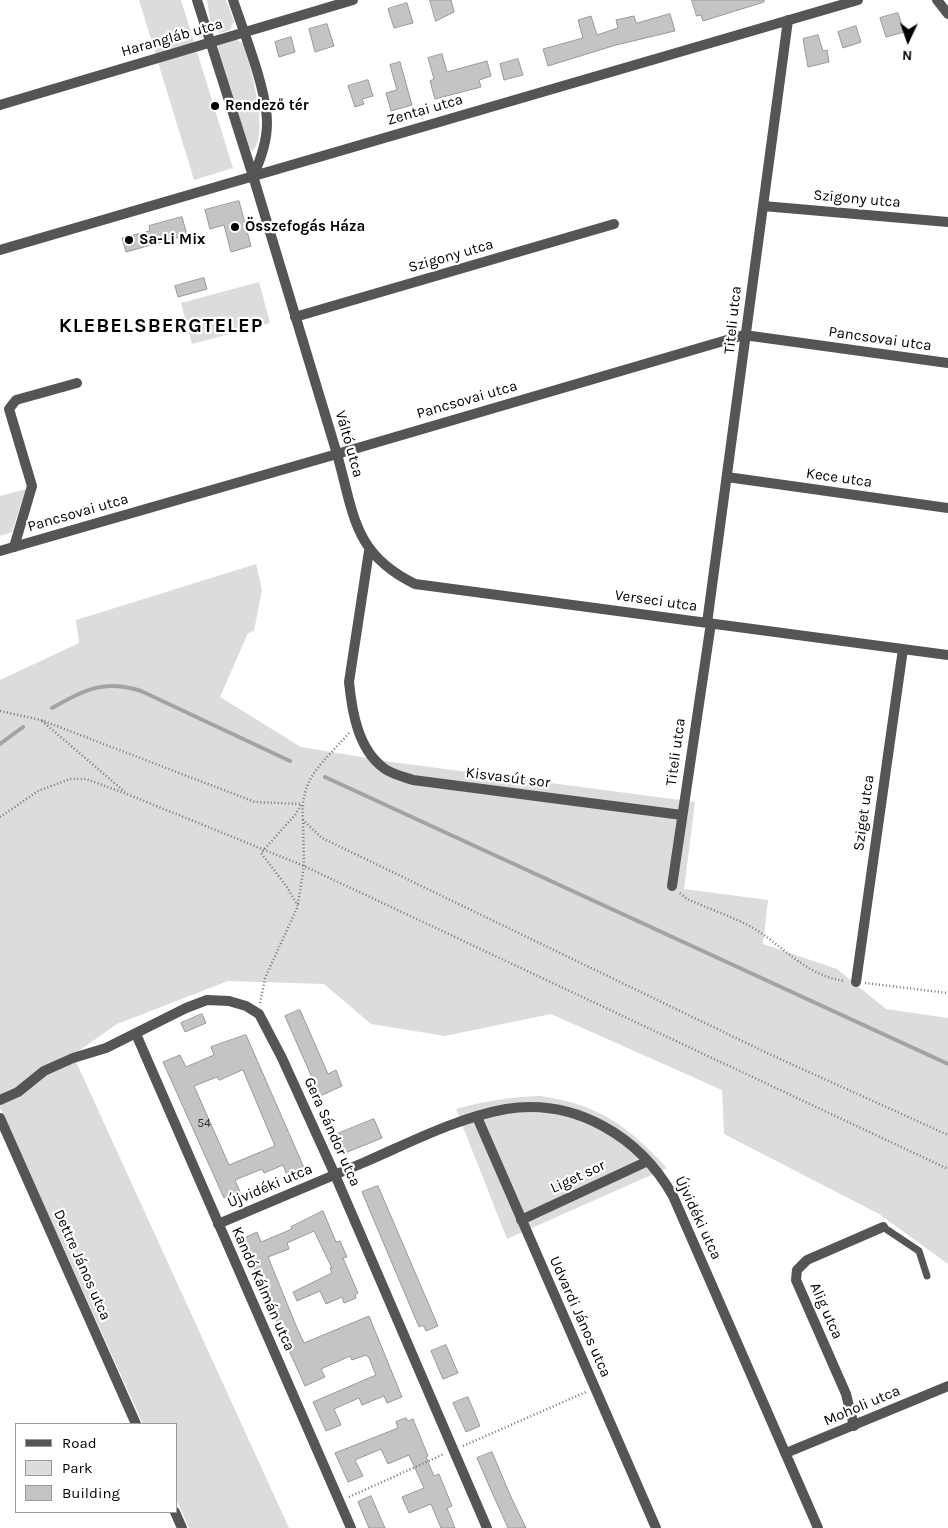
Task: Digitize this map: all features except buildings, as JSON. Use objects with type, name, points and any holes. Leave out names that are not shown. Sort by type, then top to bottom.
[{"type":"street","points":[[197,0],[253,176]]},
{"type":"street","points":[[233,0],[265,106],[267,125],[262,155],[253,176]]},
{"type":"street","name":"Harangláb utca","points":[[0,105],[353,0]]},
{"type":"street","name":"Zentai utca","points":[[0,250],[858,0]]},
{"type":"street","points":[[937,0],[948,14]]},
{"type":"street","name":"Titeli utca","points":[[672,886],[744,359],[744,335],[788,20]]},
{"type":"street","name":"Váltó utca","points":[[253,176],[359,533],[370,551]]},
{"type":"street","name":"Szigony utca","points":[[763,206],[948,222]]},
{"type":"street","name":"Szigony utca","points":[[295,317],[614,224]]},
{"type":"street","name":"Pancsovai utca","points":[[0,551],[744,335],[948,363]]},
{"type":"street","points":[[14,547],[32,486],[9,409],[16,400],[77,383]]},
{"type":"street","name":"Kece utca","points":[[727,477],[948,508]]},
{"type":"street","points":[[357,725],[351,704],[349,682],[370,551]]},
{"type":"street","name":"Verseci utca","points":[[370,551],[383,565],[415,584],[948,655]]},
{"type":"street","name":"Sziget utca","points":[[856,982],[903,649]]},
{"type":"street","name":"Kisvasút sor","points":[[357,725],[364,744],[374,760],[386,770],[413,780],[682,815]]},
{"type":"street","points":[[0,1100],[18,1092],[44,1071],[73,1058],[106,1048],[186,1008],[207,1000],[229,1001],[259,1014]]},
{"type":"street","name":"Gera Sándor utca","points":[[259,1014],[282,1058],[335,1175],[487,1528]]},
{"type":"street","name":"Kandó Kálmán utca","points":[[136,1034],[351,1528]]},
{"type":"street","name":"Újvidéki utca","points":[[218,1224],[451,1124],[477,1117],[524,1108],[572,1113],[614,1132],[648,1161],[664,1179],[674,1196],[818,1528]]},
{"type":"street","name":"Udvardi János utca","points":[[477,1117],[656,1528]]},
{"type":"street","name":"Dettre János utca","points":[[0,1118],[136,1423]]},
{"type":"street","name":"Liget sor","points":[[521,1220],[648,1161]]},
{"type":"street","name":"Alig utca","points":[[854,1426],[846,1394],[796,1280],[797,1270],[806,1260],[883,1227]]},
{"type":"street","name":"Moholi utca","points":[[786,1453],[948,1386]]},
{"type":"street","points":[[175,1513],[182,1528]]},
{"type":"lane","points":[[883,1227],[919,1250],[927,1276]]},
{"type":"path","points":[[0,711],[41,720],[255,802],[302,804]]},
{"type":"path","points":[[41,720],[127,794]]},
{"type":"path","points":[[259,1014],[260,994],[265,978],[298,906],[304,866],[302,804],[304,790],[317,768],[357,725]]},
{"type":"path","points":[[0,817],[38,791],[70,778],[86,779],[127,794],[304,866],[948,1169]]},
{"type":"path","points":[[298,906],[287,887],[261,853],[295,816],[302,804]]},
{"type":"path","points":[[303,820],[322,838],[767,1052],[948,1135]]},
{"type":"path","points":[[672,886],[687,899],[752,928],[805,968],[835,980],[948,993]]},
{"type":"path","points":[[339,1501],[595,1389]]},
{"type":"green space","points":[[139,0],[181,0],[233,168],[194,180]]},
{"type":"green space","points":[[207,0],[226,0],[234,21],[230,30],[220,33],[211,27]]},
{"type":"green space","points":[[235,39],[244,44],[257,99],[260,130],[258,142],[253,151],[249,148],[218,51],[218,45]]},
{"type":"green space","points":[[259,282],[270,323],[192,344],[181,303]]},
{"type":"green space","points":[[26,489],[12,532],[0,536],[0,496]]},
{"type":"green space","points":[[256,564],[262,590],[254,631],[248,633],[220,697],[301,747],[392,762],[695,802],[684,889],[768,900],[763,944],[837,969],[886,1009],[948,1018],[948,1264],[879,1214],[724,1134],[722,1090],[551,1014],[445,1036],[371,1024],[324,984],[228,981],[117,1024],[73,1055],[289,1528],[189,1528],[178,1503],[178,1423],[143,1423],[0,1108],[0,680],[79,643],[76,620]]},
{"type":"green space","points":[[540,1096],[579,1105],[611,1119],[639,1140],[667,1168],[507,1239],[456,1109],[498,1100]]},
{"type":"waterway","points":[[52,708],[74,696],[95,688],[105,686],[128,688],[141,691],[290,761]]},
{"type":"waterway","points":[[0,744],[23,727]]},
{"type":"waterway","points":[[325,777],[948,1064]]},
{"type":"place","name":"Rendező tér","points":[[215,106]]},
{"type":"place","name":"Összefogás Háza","points":[[235,227]]},
{"type":"place","name":"Sa-Li Mix","points":[[129,240]]},
{"type":"district","name":"KLEBELSBERGTELEP","points":[[161,326]]}]
